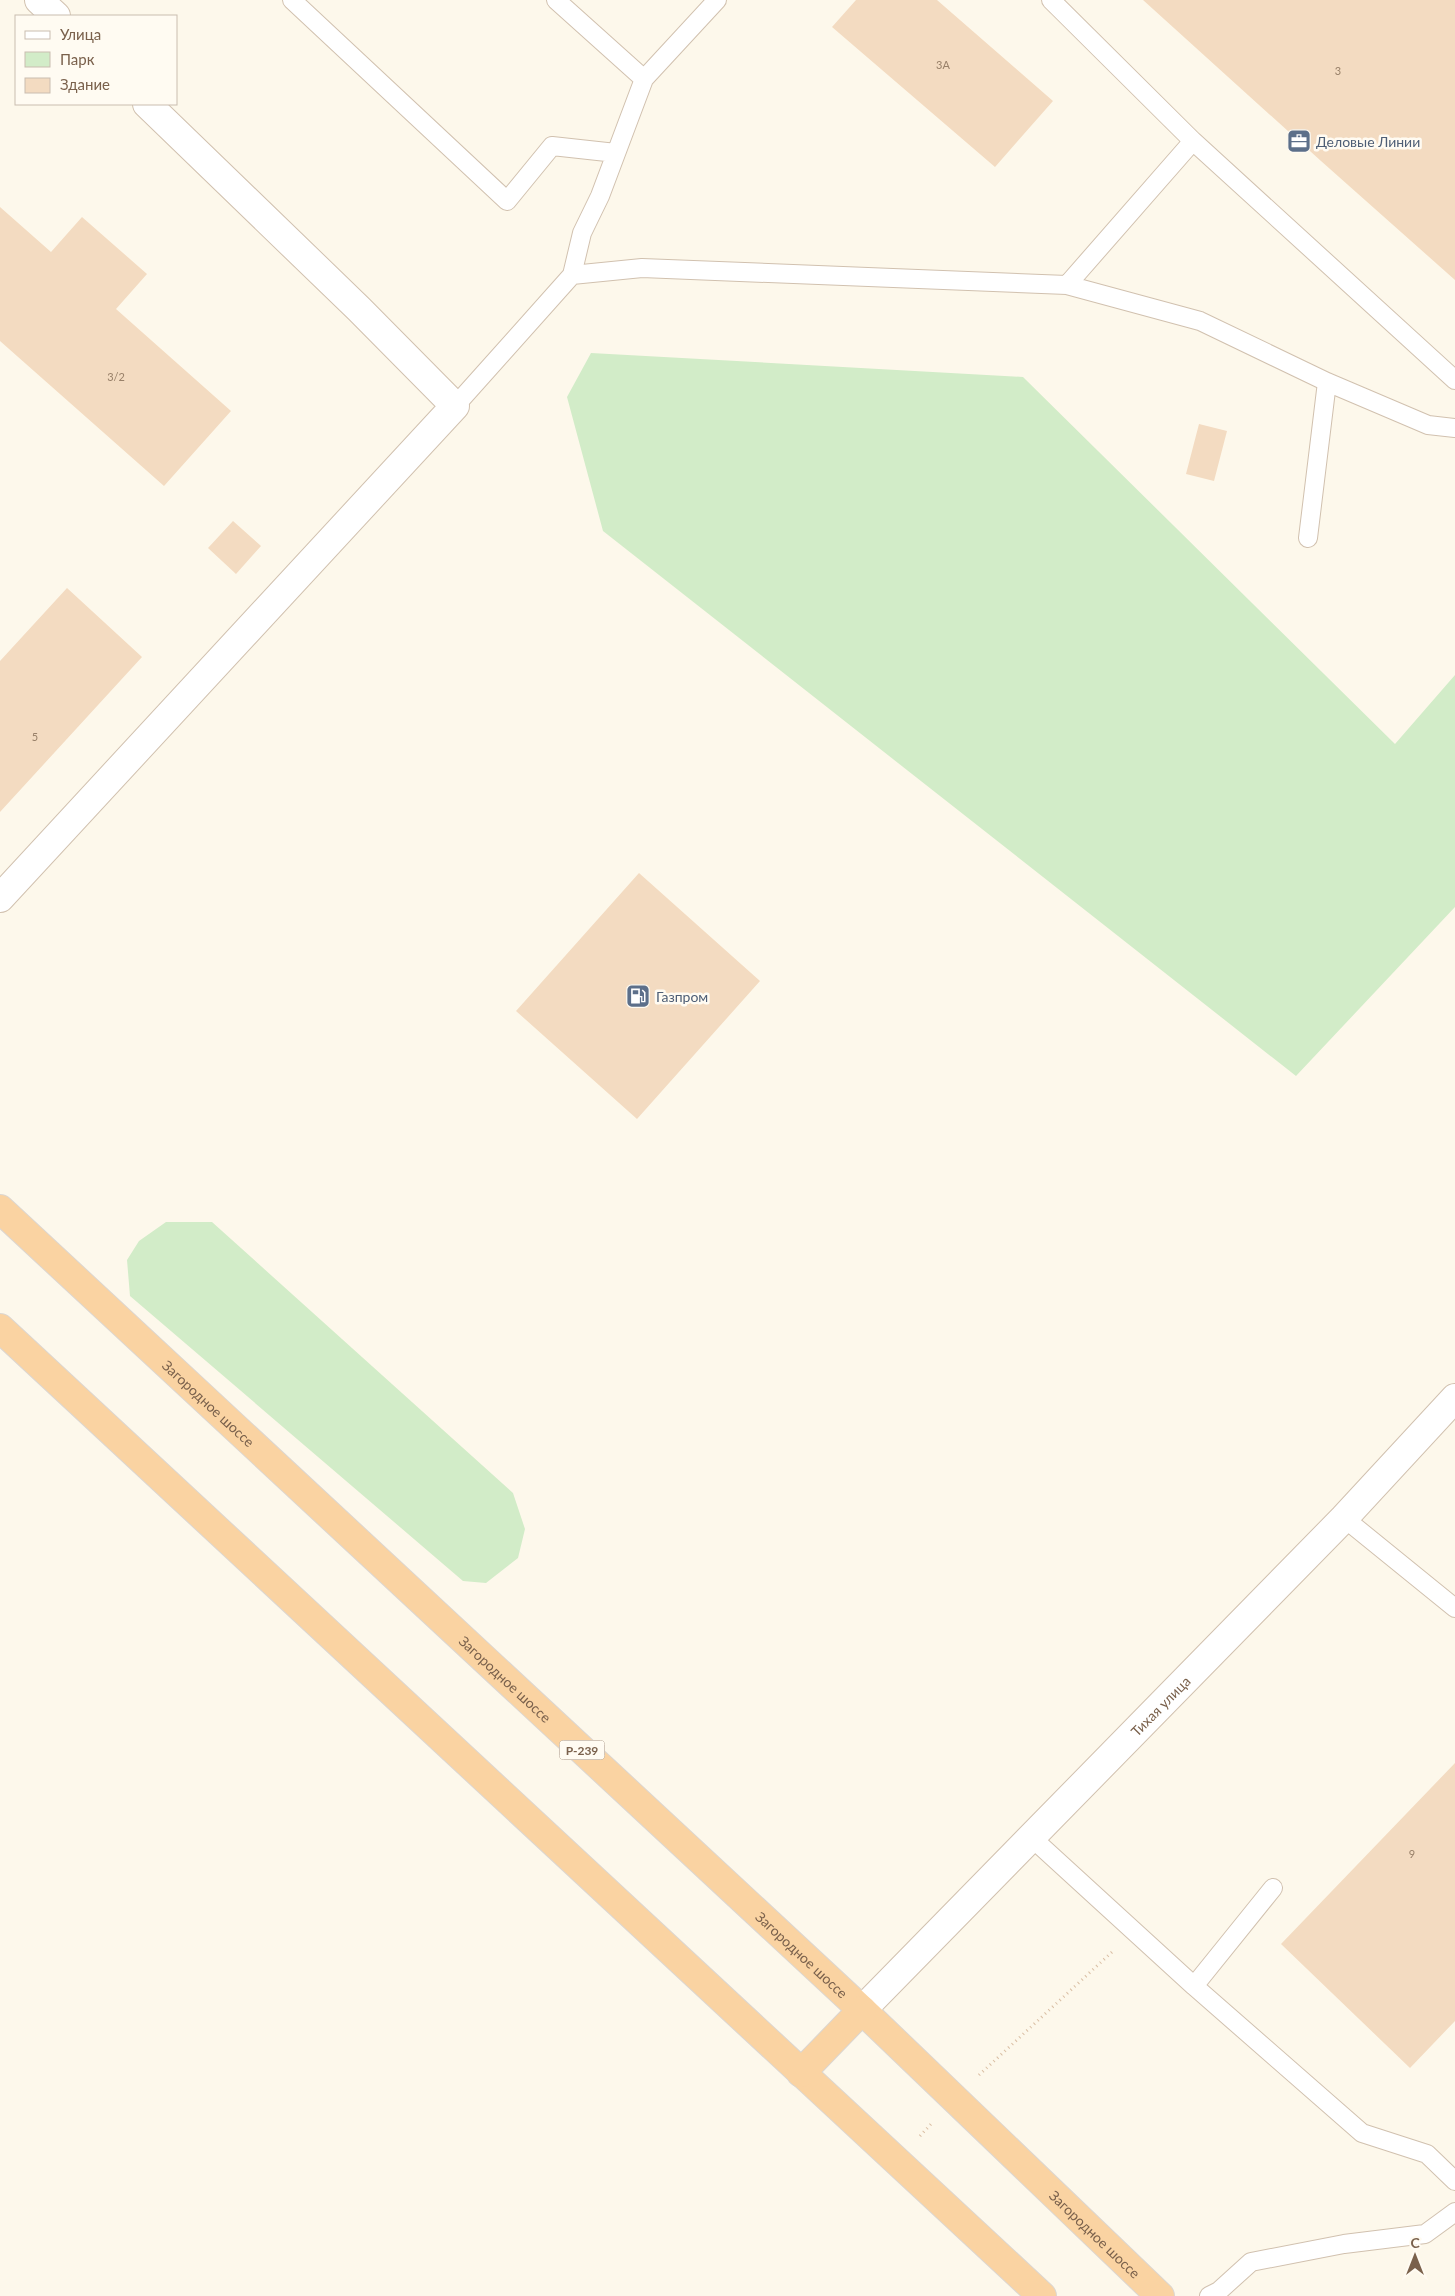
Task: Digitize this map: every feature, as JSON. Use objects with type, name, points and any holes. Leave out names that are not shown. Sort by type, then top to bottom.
[{"type":"highway","name":"Загородное шоссе","points":[[0,1209],[862,2010],[1160,2296]]},
{"type":"highway","points":[[0,1328],[1042,2296]]},
{"type":"highway","points":[[801,2073],[862,2010]]},
{"type":"street","points":[[39,0],[55,15]]},
{"type":"street","points":[[0,898],[455,406],[352,302],[147,105]]},
{"type":"street","name":"Тихая улица","points":[[862,2010],[1344,1518],[1455,1398]]},
{"type":"lane","points":[[292,0],[507,202],[552,146],[616,153]]},
{"type":"lane","points":[[556,0],[644,79]]},
{"type":"lane","points":[[455,406],[572,274],[582,233],[600,196],[644,79],[717,0]]},
{"type":"lane","points":[[1052,0],[1193,141],[1455,380]]},
{"type":"lane","points":[[1067,286],[1193,141]]},
{"type":"lane","points":[[572,274],[642,268],[1067,286],[1200,321],[1327,382],[1428,425],[1455,428]]},
{"type":"lane","points":[[1308,538],[1327,382]]},
{"type":"lane","points":[[1344,1518],[1455,1608]]},
{"type":"lane","points":[[1031,1838],[1194,1986],[1362,2133],[1426,2154],[1455,2181]]},
{"type":"lane","points":[[1194,1986],[1273,1888]]},
{"type":"lane","points":[[1209,2296],[1219,2291],[1251,2262],[1344,2244],[1425,2234],[1455,2212]]},
{"type":"path","points":[[898,2161],[954,2098],[1134,1932]]},
{"type":"green space","points":[[591,353],[1023,377],[1395,744],[1455,675],[1455,907],[1296,1076],[603,531],[567,397]]},
{"type":"green space","points":[[166,1222],[212,1222],[513,1493],[525,1529],[518,1558],[486,1583],[463,1581],[130,1296],[127,1260],[139,1241]]},
{"type":"building","points":[[856,0],[937,0],[1053,101],[995,167],[832,27]]},
{"type":"building","points":[[1143,0],[1455,0],[1455,280],[1321,161]]},
{"type":"building","points":[[0,207],[51,252],[82,217],[147,274],[116,309],[231,411],[164,486],[0,341]]},
{"type":"building","points":[[1199,424],[1227,431],[1214,481],[1186,474]]},
{"type":"building","points":[[233,521],[261,546],[236,574],[208,548]]},
{"type":"building","points":[[67,588],[142,657],[0,812],[0,661]]},
{"type":"building","name":"Газпром","points":[[639,873],[760,981],[637,1119],[516,1011]]},
{"type":"building","points":[[1455,1763],[1455,2021],[1410,2068],[1281,1944]]},
{"type":"place","name":"Деловые Линии","points":[[1299,141]]},
{"type":"place","name":"Газпром","points":[[638,996]]}]
